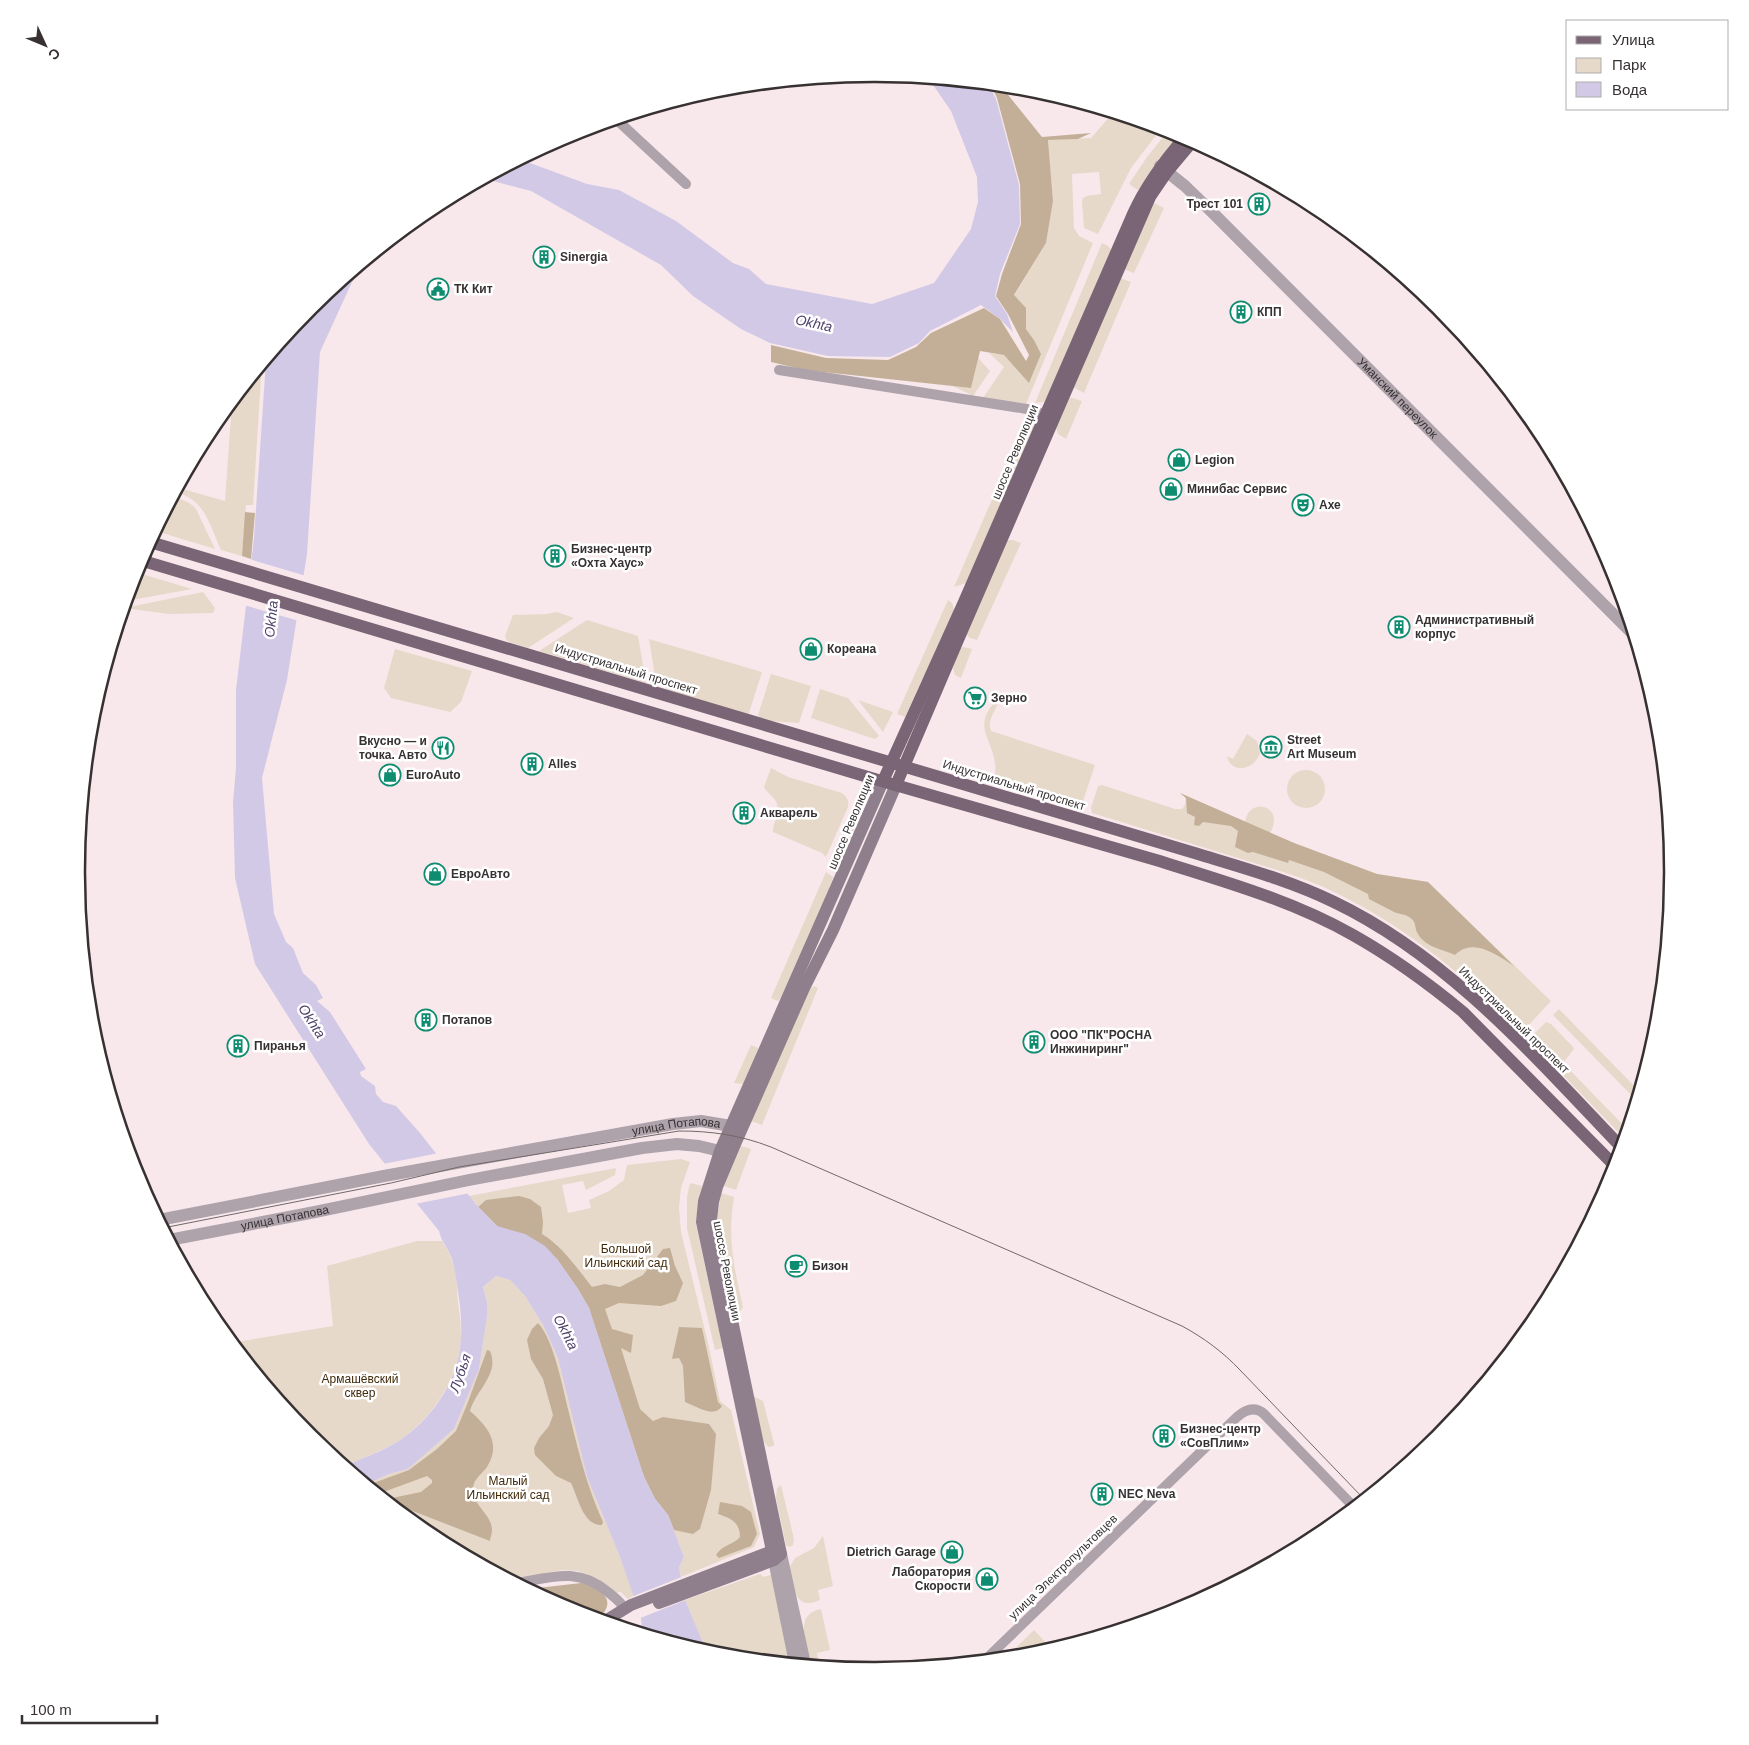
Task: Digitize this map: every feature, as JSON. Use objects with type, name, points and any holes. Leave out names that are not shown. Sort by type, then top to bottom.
[{"type":"main road","name":"шоссе Революции","points":[[1163,169],[1180,144]]},
{"type":"main road","name":"шоссе Революции","points":[[776,1555],[711,1220],[717,1187],[896,785],[1142,193],[1163,169],[1186,147]]},
{"type":"main road","name":"шоссе Революции","points":[[776,1555],[702,1222],[704,1201],[720,1151],[891,762],[912,720],[1050,415]]},
{"type":"main road","points":[[157,544],[245,570],[242,590]]},
{"type":"main road","points":[[148,562],[896,785],[1035,824],[1281,901],[1353,935],[1414,974],[1463,1012],[1610,1161]]},
{"type":"main road","name":"Индустриальный проспект","points":[[245,570],[1264,875],[1335,903],[1386,932],[1454,981],[1519,1042],[1617,1142]]},
{"type":"main road","points":[[320,614],[325,594]]},
{"type":"main road","name":"улица Потапова","points":[[720,1151],[736,1142],[731,1126]]},
{"type":"main road","points":[[612,1618],[630,1609],[776,1555]]},
{"type":"main road","points":[[618,1620],[630,1609]]},
{"type":"street","points":[[622,124],[686,184]]},
{"type":"street","name":"Уманский переулок","points":[[1163,169],[1212,212],[1625,626]]},
{"type":"street","points":[[779,370],[1027,409],[1050,415]]},
{"type":"street","name":"улица Потапова","points":[[165,1219],[384,1176],[683,1123],[711,1122],[731,1126]]},
{"type":"street","name":"улица Потапова","points":[[175,1239],[469,1180],[642,1148],[677,1144],[699,1146],[720,1151]]},
{"type":"street","name":"улица Электропультовцев","points":[[990,1654],[1236,1417],[1247,1410],[1259,1410],[1350,1503]]},
{"type":"street","points":[[776,1555],[794,1658]]},
{"type":"street","points":[[776,1555],[804,1659]]},
{"type":"street","points":[[526,1582],[564,1575],[578,1576],[595,1582],[630,1609]]},
{"type":"green space","points":[[1108,118],[1156,135],[1131,168],[1098,234],[1084,228],[1082,201],[1087,196],[1101,194],[1099,172],[1072,174],[1074,228],[1079,236],[1093,243],[1026,404],[983,398],[1004,367],[989,353],[1004,355],[1029,382],[1034,340],[1026,329],[1025,308],[1014,296],[1046,243],[1053,201],[1048,140],[1091,138]]},
{"type":"green space","points":[[1163,137],[1174,142],[1156,163],[1138,190],[1129,184]]},
{"type":"green space","points":[[1154,203],[1164,208],[1134,273],[1123,269]]},
{"type":"green space","points":[[1102,243],[1112,250],[1048,398],[1043,402],[1035,403]]},
{"type":"green space","points":[[1120,278],[1131,282],[1084,393],[1073,387]]},
{"type":"green space","points":[[978,358],[990,371],[973,396],[953,386],[971,388]]},
{"type":"green space","points":[[261,377],[253,505],[246,505],[242,556],[221,550],[200,507],[194,501],[181,494],[184,489],[225,501],[231,416]]},
{"type":"green space","points":[[1068,397],[1082,401],[1066,439],[1058,434],[1056,427]]},
{"type":"green space","points":[[1030,412],[1036,419],[1037,424],[966,583],[954,587]]},
{"type":"green space","points":[[179,499],[189,503],[196,509],[215,549],[162,533]]},
{"type":"green space","points":[[1006,540],[1021,543],[977,640],[970,638],[965,633]]},
{"type":"green space","points":[[143,574],[192,589],[134,600]]},
{"type":"green space","points":[[203,592],[215,608],[213,613],[169,614],[130,609],[131,607]]},
{"type":"green space","points":[[948,600],[952,603],[955,612],[937,656],[922,679],[905,717],[897,714]]},
{"type":"green space","points":[[557,612],[574,618],[528,648],[507,641],[505,636],[513,615]]},
{"type":"green space","points":[[587,620],[638,636],[646,683],[539,651]]},
{"type":"green space","points":[[649,639],[762,672],[749,713],[747,715],[668,690],[655,676]]},
{"type":"green space","points":[[963,647],[972,649],[961,678],[955,675],[953,668],[958,650]]},
{"type":"green space","points":[[395,649],[472,671],[461,702],[450,712],[391,698],[384,688]]},
{"type":"green space","points":[[771,674],[811,686],[799,723],[771,721],[760,718],[758,715]]},
{"type":"green space","points":[[820,689],[848,698],[879,736],[875,739],[811,718]]},
{"type":"green space","points":[[858,700],[893,712],[883,732]]},
{"type":"green space","points":[[994,703],[998,704],[990,721],[991,731],[1095,765],[1082,804],[1076,809],[1027,795],[996,779],[995,763],[984,726],[988,711]]},
{"type":"green space","points":[[1247,734],[1257,741],[1260,753],[1253,763],[1243,768],[1238,768],[1229,762],[1227,756],[1233,759]]},
{"type":"green space","points":[[771,768],[788,777],[842,793],[846,797],[848,807],[826,857],[822,853],[773,832],[778,808],[774,799],[764,787]]},
{"type":"green space","points":[[1306,770],[1313,771],[1319,776],[1324,782],[1324,796],[1319,802],[1313,807],[1306,808],[1299,807],[1293,802],[1288,796],[1287,789],[1288,782],[1293,776],[1299,771]]},
{"type":"green space","points":[[1102,785],[1175,809],[1182,809],[1185,805],[1186,798],[1180,793],[1245,822],[1248,814],[1253,809],[1259,806],[1265,807],[1273,816],[1274,824],[1270,833],[1377,874],[1428,882],[1551,1001],[1526,1028],[1519,1030],[1455,971],[1409,936],[1360,905],[1334,892],[1286,873],[1092,813],[1091,808],[1098,786]]},
{"type":"green space","points":[[850,820],[857,823],[840,861],[832,859]]},
{"type":"green space","points":[[826,872],[833,877],[818,921],[785,992],[778,1001],[771,998]]},
{"type":"green space","points":[[814,986],[818,988],[762,1125],[751,1121],[808,991]]},
{"type":"green space","points":[[1559,1009],[1635,1087],[1632,1096],[1553,1015]]},
{"type":"green space","points":[[1546,1022],[1551,1024],[1573,1047],[1574,1049],[1563,1063],[1623,1125],[1620,1134],[1563,1075],[1567,1071],[1532,1038]]},
{"type":"green space","points":[[751,1045],[758,1048],[755,1061],[744,1084],[734,1083]]},
{"type":"green space","points":[[741,1146],[751,1149],[736,1190],[724,1186]]},
{"type":"green space","name":"Большой Ильинский сад","points":[[681,1159],[690,1162],[681,1188],[679,1208],[681,1232],[720,1401],[731,1410],[760,1534],[754,1547],[681,1577],[679,1567],[684,1557],[668,1515],[497,1226],[469,1196],[616,1168],[615,1175],[586,1190],[583,1181],[562,1185],[568,1213],[591,1208],[589,1200],[609,1191],[624,1180],[627,1165]]},
{"type":"green space","points":[[690,1183],[702,1186],[698,1200],[696,1225],[723,1348],[715,1350],[687,1228],[687,1197]]},
{"type":"green space","points":[[721,1193],[734,1197],[731,1226],[732,1253],[743,1307],[736,1316],[717,1220]]},
{"type":"green space","name":"Армашёвский сквер","points":[[417,1241],[442,1241],[453,1263],[456,1280],[461,1338],[455,1368],[441,1397],[421,1422],[397,1442],[351,1463],[316,1431],[281,1393],[240,1341],[333,1326],[327,1266]]},
{"type":"green space","name":"Малый Ильинский сад","points":[[496,1276],[510,1280],[525,1296],[543,1325],[558,1358],[587,1477],[634,1596],[628,1599],[621,1592],[615,1593],[599,1580],[578,1571],[562,1570],[520,1578],[479,1557],[436,1529],[373,1481],[389,1474],[408,1469],[454,1429],[479,1369],[487,1317],[487,1302],[483,1287]]},
{"type":"green space","points":[[753,1396],[763,1401],[774,1446],[768,1447],[763,1440]]},
{"type":"green space","points":[[781,1485],[794,1539],[793,1545],[790,1547],[786,1545],[776,1498],[777,1488]]},
{"type":"green space","points":[[823,1536],[833,1586],[818,1590],[820,1600],[805,1603],[800,1600],[794,1589],[789,1568],[795,1558],[814,1548]]},
{"type":"green space","points":[[760,1574],[764,1577],[773,1574],[789,1658],[703,1643],[685,1600]]},
{"type":"green space","points":[[821,1609],[830,1650],[817,1653],[818,1661],[810,1660],[805,1639],[804,1623],[812,1612]]},
{"type":"green space","points":[[1034,1630],[1046,1643],[1029,1647],[1014,1650]]},
{"type":"shaded area","points":[[994,92],[1008,94],[1042,137],[1091,133],[1078,139],[1048,140],[1053,201],[1046,243],[1014,295],[1026,308],[1026,329],[1041,354],[1029,383],[1004,355],[980,351],[971,388],[805,370],[771,362],[771,345],[826,358],[888,360],[916,347],[931,333],[984,308],[1000,319],[1026,361],[1029,355],[1008,314],[996,296],[1002,274],[1021,224],[1020,184]]},
{"type":"shaded area","points":[[245,512],[255,513],[251,559],[242,556]]},
{"type":"shaded area","points":[[1180,793],[1294,843],[1377,874],[1428,882],[1514,966],[1493,953],[1477,948],[1462,950],[1455,955],[1435,948],[1421,939],[1412,919],[1369,899],[1368,894],[1324,872],[1289,860],[1288,863],[1253,852],[1248,853],[1235,847],[1238,831],[1231,826],[1203,822],[1199,826],[1194,825],[1195,817],[1187,813],[1186,798]]},
{"type":"shaded area","points":[[519,1196],[530,1199],[541,1207],[542,1234],[563,1251],[592,1287],[605,1284],[620,1287],[643,1275],[663,1249],[670,1248],[675,1266],[683,1283],[676,1301],[661,1306],[619,1303],[605,1309],[612,1329],[633,1335],[631,1353],[621,1348],[640,1409],[653,1421],[663,1417],[709,1424],[716,1434],[711,1490],[700,1529],[693,1534],[674,1530],[668,1515],[655,1499],[644,1477],[589,1308],[578,1289],[557,1259],[497,1226],[478,1207],[486,1200]]},
{"type":"shaded area","points":[[538,1323],[549,1341],[561,1378],[583,1468],[603,1522],[602,1525],[590,1521],[586,1516],[571,1483],[556,1476],[535,1455],[534,1448],[539,1438],[549,1426],[553,1415],[543,1379],[531,1359],[527,1340],[532,1329]]},
{"type":"shaded area","points":[[679,1327],[702,1328],[718,1402],[722,1406],[719,1410],[710,1412],[685,1402],[683,1366],[679,1358],[672,1359]]},
{"type":"shaded area","points":[[487,1350],[490,1351],[492,1367],[490,1375],[470,1411],[487,1429],[493,1443],[491,1458],[487,1467],[473,1485],[475,1499],[491,1524],[490,1541],[408,1509],[393,1498],[421,1492],[432,1483],[432,1480],[427,1476],[385,1491],[374,1483],[409,1470],[437,1449],[456,1431]]},
{"type":"shaded area","points":[[720,1502],[742,1506],[751,1512],[757,1534],[751,1546],[719,1558],[716,1555],[718,1552],[740,1537],[740,1532],[734,1521],[718,1514]]},
{"type":"shaded area","points":[[581,1583],[601,1592],[607,1600],[607,1605],[602,1614],[540,1588]]},
{"type":"water","name":"Okhta","points":[[933,85],[992,92],[996,99],[1019,185],[1020,224],[1000,274],[995,296],[1007,314],[1013,332],[1000,319],[981,305],[930,331],[919,343],[890,357],[828,356],[770,343],[741,329],[693,296],[661,265],[531,191],[492,181],[529,162],[587,184],[619,190],[676,221],[733,263],[749,269],[766,284],[872,304],[934,283],[971,229],[978,202],[977,177],[951,111]]},
{"type":"water","points":[[354,279],[320,352],[307,554],[287,680],[262,778],[274,914],[286,942],[293,948],[303,973],[316,985],[323,998],[317,1001],[330,1012],[366,1069],[360,1072],[361,1076],[375,1086],[376,1094],[383,1102],[396,1106],[420,1133],[475,1203],[497,1226],[525,1234],[545,1246],[557,1259],[578,1289],[589,1308],[644,1477],[655,1499],[668,1515],[684,1557],[679,1567],[685,1600],[703,1643],[642,1627],[641,1618],[620,1557],[587,1477],[558,1358],[543,1325],[525,1296],[510,1280],[496,1276],[483,1287],[487,1302],[487,1317],[479,1369],[454,1429],[408,1469],[389,1474],[373,1481],[351,1463],[378,1452],[410,1433],[441,1398],[449,1384],[459,1354],[461,1311],[452,1259],[439,1231],[369,1144],[255,964],[235,878],[233,802],[236,768],[236,690],[254,538],[265,371],[316,314]]},
{"type":"pier","points":[[249,559],[306,576],[299,621],[244,605]]},
{"type":"pier","points":[[439,1153],[470,1193],[415,1204],[383,1164]]},
{"type":"pier","points":[[684,1576],[688,1599],[638,1619],[631,1597]]},
{"type":"tram line","points":[[169,1227],[391,1183],[459,1167],[679,1131],[714,1133],[737,1137],[771,1147],[1182,1326],[1213,1346],[1234,1363],[1360,1495]]},
{"type":"place","name":"Трест 101","points":[[1259,204]]},
{"type":"place","name":"Sinergia","points":[[544,257]]},
{"type":"place","name":"ТК Кит","points":[[438,289]]},
{"type":"place","name":"КПП","points":[[1241,312]]},
{"type":"place","name":"Legion","points":[[1179,460]]},
{"type":"place","name":"Минибас Сервис","points":[[1171,489]]},
{"type":"place","name":"Ахе","points":[[1303,505]]},
{"type":"place","name":"Бизнес-центр «Охта Хаус»","points":[[555,556]]},
{"type":"place","name":"Административный корпус","points":[[1399,627]]},
{"type":"place","name":"Кореана","points":[[811,649]]},
{"type":"place","name":"Зерно","points":[[975,698]]},
{"type":"place","name":"Street Art Museum","points":[[1271,747]]},
{"type":"place","name":"Вкусно — и точка. Авто","points":[[443,748]]},
{"type":"place","name":"Alles","points":[[532,764]]},
{"type":"place","name":"EuroAuto","points":[[390,775]]},
{"type":"place","name":"Акварель","points":[[744,813]]},
{"type":"place","name":"ЕвроАвто","points":[[435,874]]},
{"type":"place","name":"Потапов","points":[[426,1020]]},
{"type":"place","name":"ООО \"ПК\"РОСНА Инжиниринг\"","points":[[1034,1042]]},
{"type":"place","name":"Пиранья","points":[[238,1046]]},
{"type":"place","name":"Бизон","points":[[796,1266]]},
{"type":"place","name":"Бизнес-центр «СовПлим»","points":[[1164,1436]]},
{"type":"place","name":"NEC Neva","points":[[1102,1494]]},
{"type":"place","name":"Dietrich Garage","points":[[952,1552]]},
{"type":"place","name":"Лаборатория Скорости","points":[[987,1579]]},
{"type":"water label","name":"Лубья","points":[[460,1373]]}]
